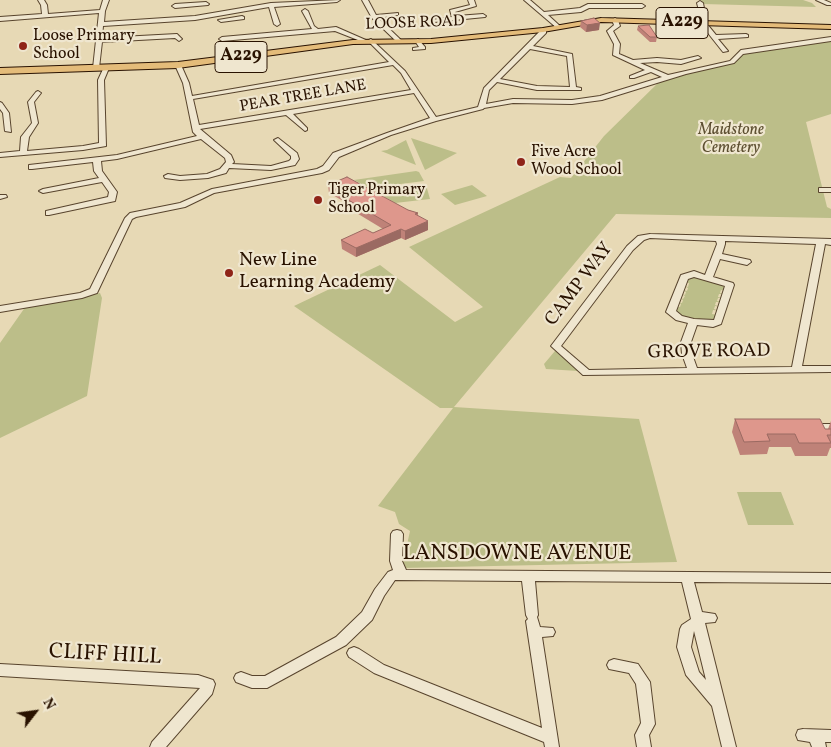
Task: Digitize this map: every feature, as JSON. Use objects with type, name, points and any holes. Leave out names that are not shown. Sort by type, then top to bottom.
[{"type":"highway","name":"LOOSE ROAD","points":[[0,71],[178,65],[368,41],[399,42],[417,45],[543,30],[594,21],[615,20],[831,27]]},
{"type":"street","points":[[41,0],[44,5],[45,15]]},
{"type":"street","points":[[96,68],[100,24],[106,0]]},
{"type":"street","points":[[100,24],[211,16],[262,3],[271,5],[337,0]]},
{"type":"street","points":[[365,0],[374,16],[399,42]]},
{"type":"street","points":[[455,18],[452,11],[473,6],[471,0]]},
{"type":"street","points":[[527,0],[558,27]]},
{"type":"street","points":[[583,0],[588,6]]},
{"type":"street","points":[[819,0],[829,4]]},
{"type":"street","points":[[700,3],[704,23],[725,51]]},
{"type":"street","points":[[177,19],[175,5],[206,4]]},
{"type":"street","points":[[271,5],[277,24]]},
{"type":"street","points":[[543,14],[581,10],[588,6],[642,6]]},
{"type":"street","points":[[0,19],[102,11]]},
{"type":"street","points":[[305,11],[312,27],[315,29]]},
{"type":"street","points":[[374,16],[396,14]]},
{"type":"street","points":[[211,16],[216,20],[242,18]]},
{"type":"street","points":[[434,20],[483,16]]},
{"type":"street","points":[[615,20],[617,26],[610,31],[617,44],[616,55],[665,76]]},
{"type":"street","points":[[222,39],[304,32],[315,29],[338,29],[368,41],[395,64],[434,119]]},
{"type":"street","points":[[483,106],[484,91],[543,34],[543,30]]},
{"type":"street","points":[[99,40],[177,36],[179,39]]},
{"type":"street","points":[[714,37],[746,36]]},
{"type":"street","points":[[0,309],[82,295],[94,291],[129,218],[133,215],[182,205],[212,191],[292,178],[319,171],[326,168],[333,158],[340,153],[434,119],[476,110],[483,106],[513,101],[572,102],[603,97],[685,72],[732,62],[741,52],[831,39]]},
{"type":"street","points":[[617,44],[626,44]]},
{"type":"street","points":[[495,80],[537,88],[576,89],[570,55],[529,47]]},
{"type":"street","points":[[632,62],[657,60],[680,62],[698,58]]},
{"type":"street","points":[[190,98],[395,64]]},
{"type":"street","points":[[178,65],[185,78],[196,128],[201,137],[228,157],[229,166]]},
{"type":"street","points":[[0,155],[102,144],[101,80],[106,68]]},
{"type":"street","points":[[632,77],[651,70]]},
{"type":"street","name":"PEAR TREE LANE","points":[[196,128],[289,114],[414,91]]},
{"type":"street","points":[[23,154],[24,139],[36,120],[31,102],[38,93]]},
{"type":"street","points":[[0,104],[6,113],[9,131]]},
{"type":"street","points":[[289,114],[305,130]]},
{"type":"street","points":[[32,167],[97,160],[201,137]]},
{"type":"street","points":[[168,176],[180,178],[205,177],[219,173],[229,166],[270,168],[292,162],[295,159],[294,155],[278,140]]},
{"type":"street","points":[[49,213],[112,199],[113,192],[98,171],[97,160]]},
{"type":"street","points":[[43,190],[103,180]]},
{"type":"street","points":[[822,190],[831,190]]},
{"type":"street","name":"CAMP WAY","points":[[587,372],[556,346],[630,248],[641,238],[720,239]]},
{"type":"street","points":[[709,278],[717,256],[720,239],[826,241],[796,370]]},
{"type":"street","points":[[717,256],[747,262]]},
{"type":"street","points":[[694,274],[730,285],[721,319],[713,324],[693,322],[674,316],[671,312],[684,277],[694,274]]},
{"type":"street","points":[[693,322],[686,342],[687,354],[693,371]]},
{"type":"street","name":"GROVE ROAD","points":[[587,372],[831,370]]},
{"type":"street","points":[[802,427],[831,428]]},
{"type":"street","points":[[397,534],[396,561],[401,574]]},
{"type":"street","name":"LANSDOWNE AVENUE","points":[[241,678],[252,682],[267,682],[341,641],[367,616],[379,593],[392,575],[831,578]]},
{"type":"street","points":[[528,575],[537,625],[551,743]]},
{"type":"street","points":[[687,577],[701,619],[716,703],[729,747]]},
{"type":"street","points":[[701,619],[686,629],[684,647],[692,675],[716,703]]},
{"type":"street","points":[[354,653],[379,669],[551,743]]},
{"type":"street","points":[[614,665],[633,668],[643,682],[648,724],[642,735],[644,747]]},
{"type":"street","name":"CLIFF HILL","points":[[0,670],[198,681],[208,684],[207,690],[157,747]]},
{"type":"street","points":[[812,739],[831,736]]},
{"type":"green space","points":[[701,0],[803,0],[812,3],[816,7],[703,4]]},
{"type":"green space","name":"Maidstone Cemetery","points":[[831,40],[831,114],[806,122],[827,207],[831,209],[831,218],[616,214],[454,407],[639,419],[677,562],[402,568],[410,531],[399,524],[395,512],[378,506],[453,408],[440,408],[294,306],[380,265],[455,322],[483,307],[409,247],[560,177],[571,178],[604,136],[659,82],[686,72],[733,62],[742,53]]},
{"type":"green space","points":[[411,138],[457,153],[425,170]]},
{"type":"green space","points":[[406,140],[416,165],[381,151],[387,150]]},
{"type":"green space","points":[[419,172],[424,181],[369,188],[354,180]]},
{"type":"green space","points":[[426,185],[430,199],[395,203],[371,189]]},
{"type":"green space","points":[[472,185],[487,196],[455,205],[441,194]]},
{"type":"green space","points":[[693,275],[724,282],[727,291],[721,290],[720,293],[725,294],[719,294],[718,297],[724,298],[718,298],[717,301],[723,302],[716,302],[715,305],[721,307],[715,306],[714,309],[720,311],[713,310],[712,314],[719,315],[716,320],[710,322],[676,314],[674,306],[680,307],[681,304],[676,302],[682,303],[683,300],[678,297],[683,299],[685,296],[679,293],[685,295],[686,292],[680,289],[687,291],[688,288],[682,285],[688,287],[689,283],[683,282]]},
{"type":"green space","points":[[100,293],[102,298],[87,396],[0,438],[0,343],[26,306]]},
{"type":"green space","points":[[555,351],[578,371],[546,369],[544,364]]},
{"type":"green space","points":[[737,492],[781,492],[794,525],[748,525]]},
{"type":"building","points":[[594,18],[600,23],[587,25],[581,21]]},
{"type":"building","points":[[649,25],[657,37],[650,37],[638,26]]},
{"type":"building","points":[[347,177],[408,210],[418,213],[415,214],[428,221],[405,231],[401,229],[356,248],[341,240],[365,229],[373,233],[391,225],[345,198],[348,196],[328,185]]},
{"type":"building","points":[[735,419],[820,419],[825,429],[831,429],[831,435],[827,435],[831,443],[799,443],[795,434],[767,434],[770,441],[744,442]]},
{"type":"place","name":"Loose Primary School","points":[[23,46]]},
{"type":"place","name":"Five Acre Wood School","points":[[521,162]]},
{"type":"place","name":"Tiger Primary School","points":[[318,200]]},
{"type":"place","name":"New Line Learning Academy","points":[[229,273]]}]
